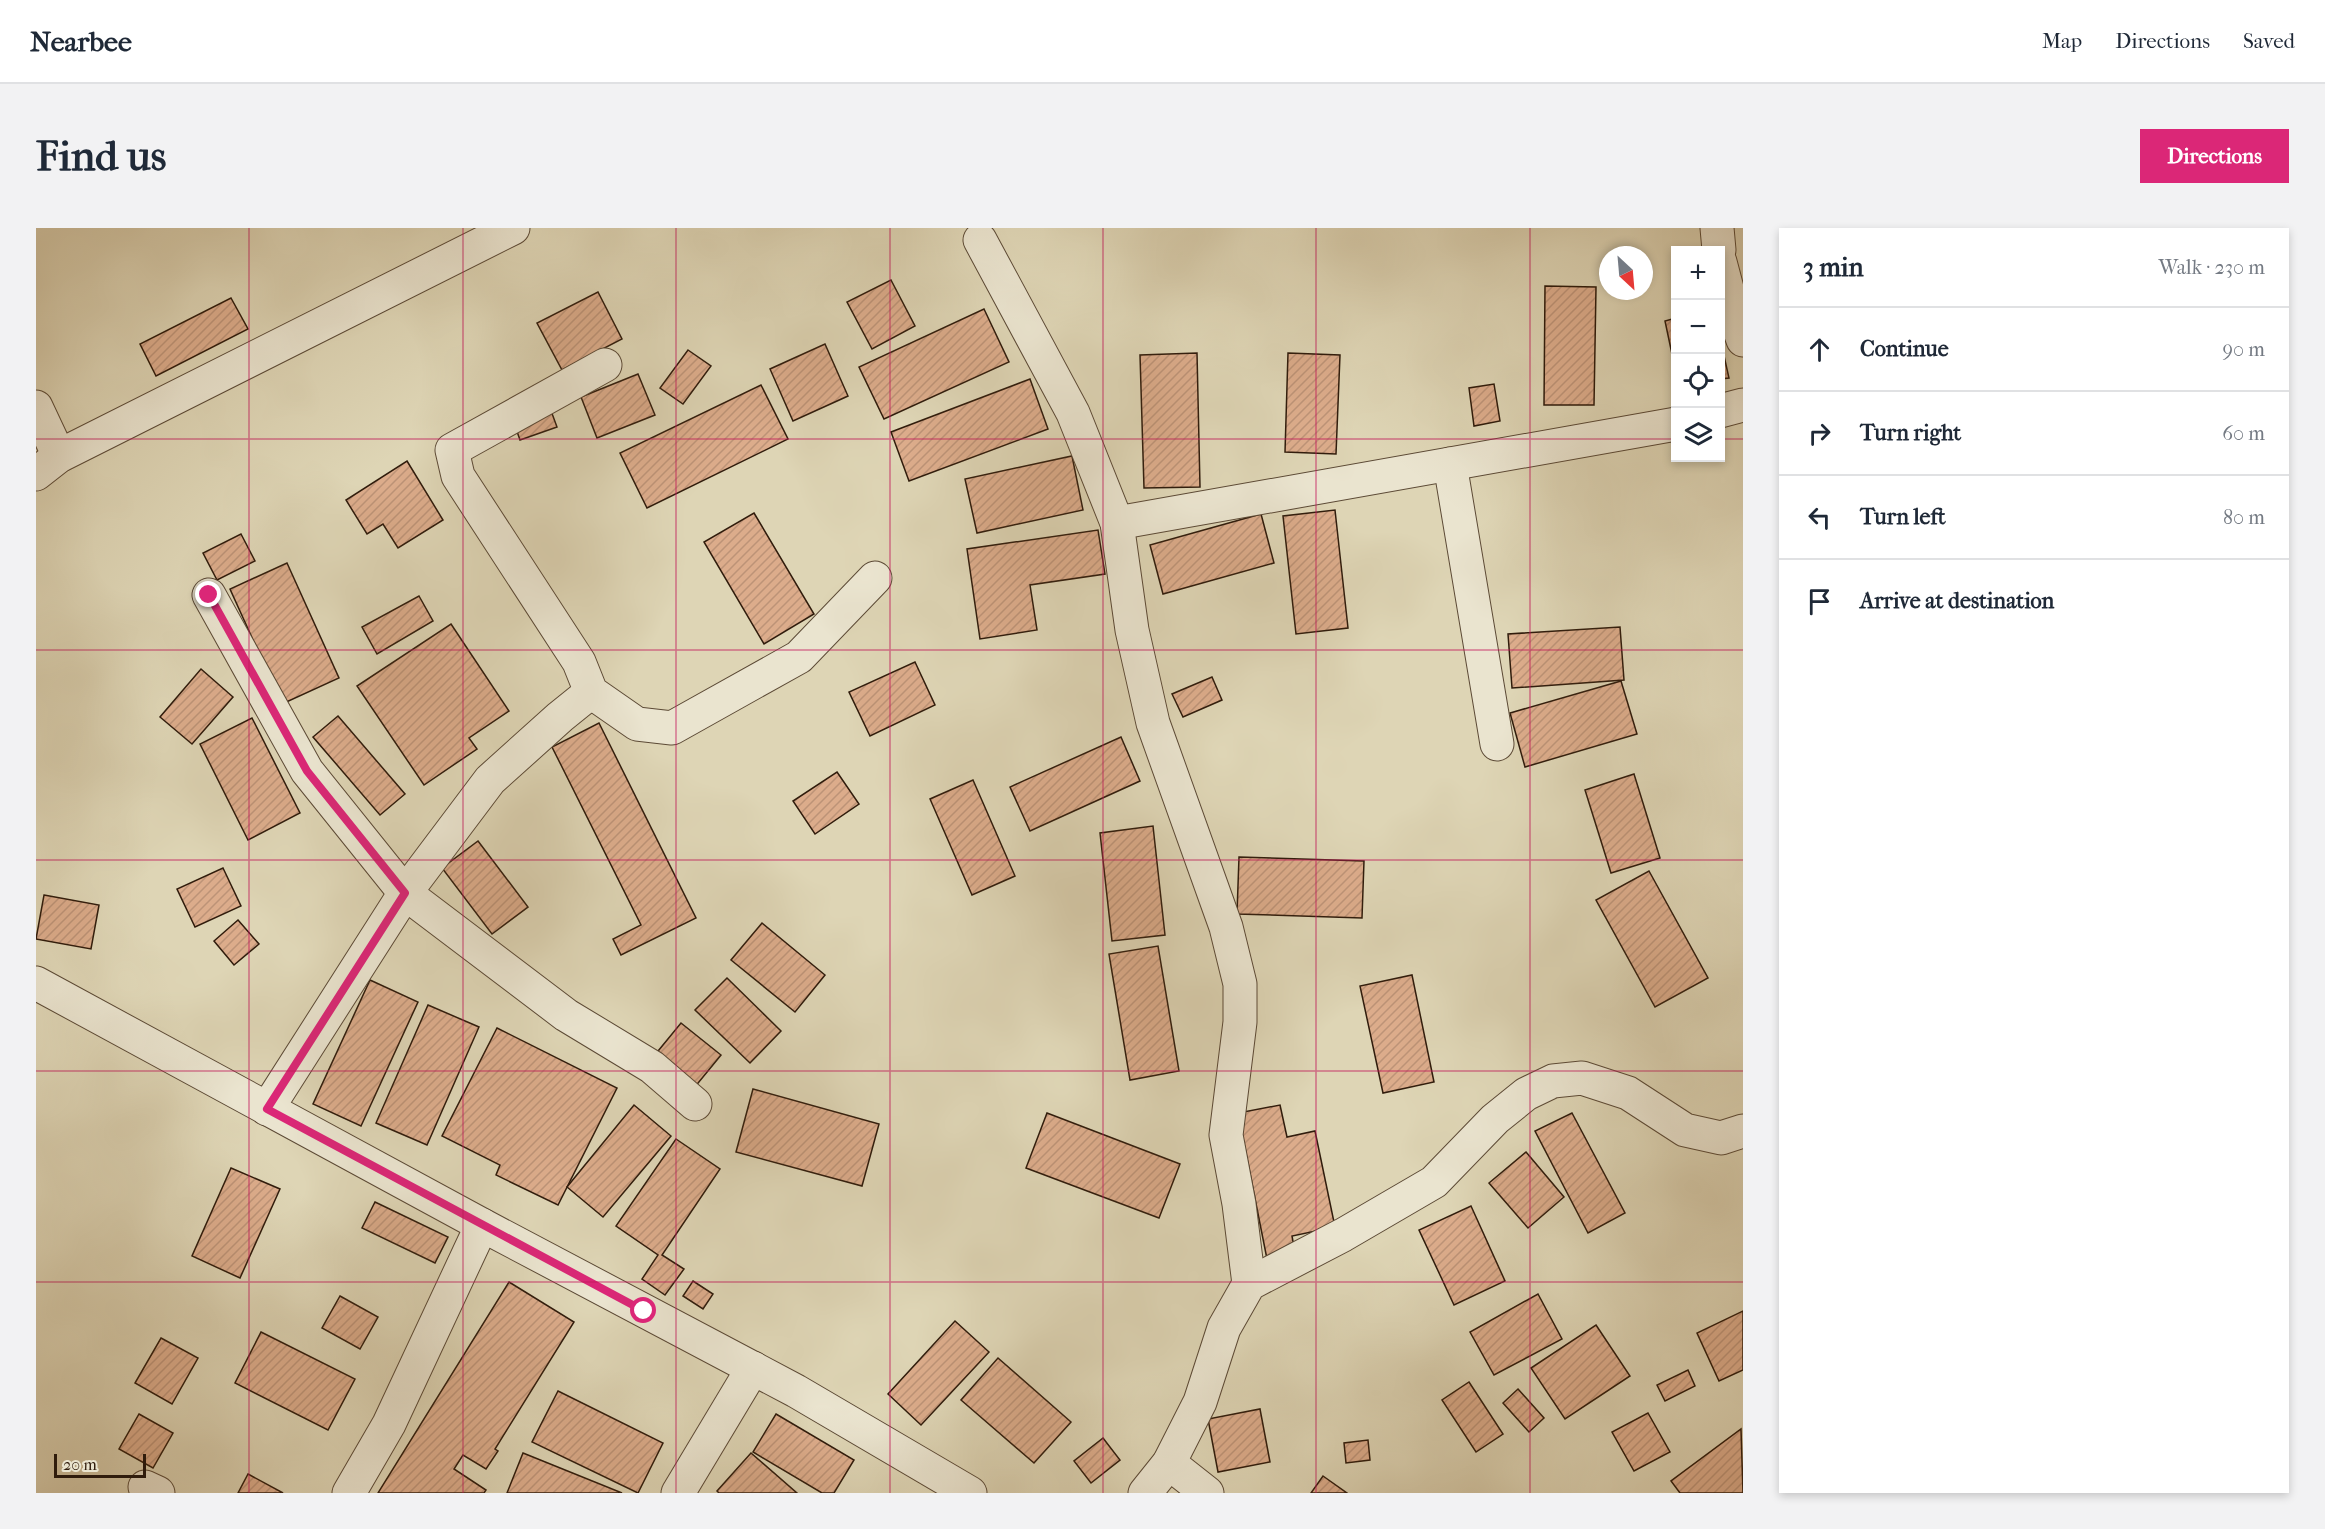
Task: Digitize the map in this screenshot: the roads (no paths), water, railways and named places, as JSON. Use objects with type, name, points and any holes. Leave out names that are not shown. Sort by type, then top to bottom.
[{"type":"street","points":[[36,407],[47,465],[513,228]]},
{"type":"street","points":[[1717,228],[1719,246]]},
{"type":"street","points":[[980,240],[1073,413],[1117,522],[1132,630],[1153,723],[1226,927],[1240,984],[1240,1022],[1226,1135],[1239,1204],[1250,1284]]},
{"type":"street","points":[[1725,281],[1743,340]]},
{"type":"street","points":[[605,365],[452,450],[458,476],[579,662],[591,693],[637,724],[672,728],[799,657],[875,578]]},
{"type":"street","points":[[1725,410],[1743,405]]},
{"type":"street","points":[[1117,522],[1671,425]]},
{"type":"street","points":[[1450,464],[1497,744]]},
{"type":"street","points":[[209,595],[307,771],[405,893],[566,1015],[652,1067],[695,1104]]},
{"type":"street","points":[[267,1109],[405,893],[490,780],[560,717],[591,693]]},
{"type":"street","points":[[36,983],[482,1226],[796,1391],[970,1493]]},
{"type":"street","points":[[1145,1493],[1169,1462],[1200,1402],[1224,1328],[1250,1284],[1343,1235],[1434,1182],[1495,1119],[1526,1094],[1553,1081],[1582,1078],[1628,1093],[1685,1130],[1721,1138],[1743,1131]]},
{"type":"street","points":[[349,1493],[389,1424],[482,1226]]},
{"type":"street","points":[[678,1493],[753,1368]]},
{"type":"street","points":[[1169,1462],[1208,1493]]}]
